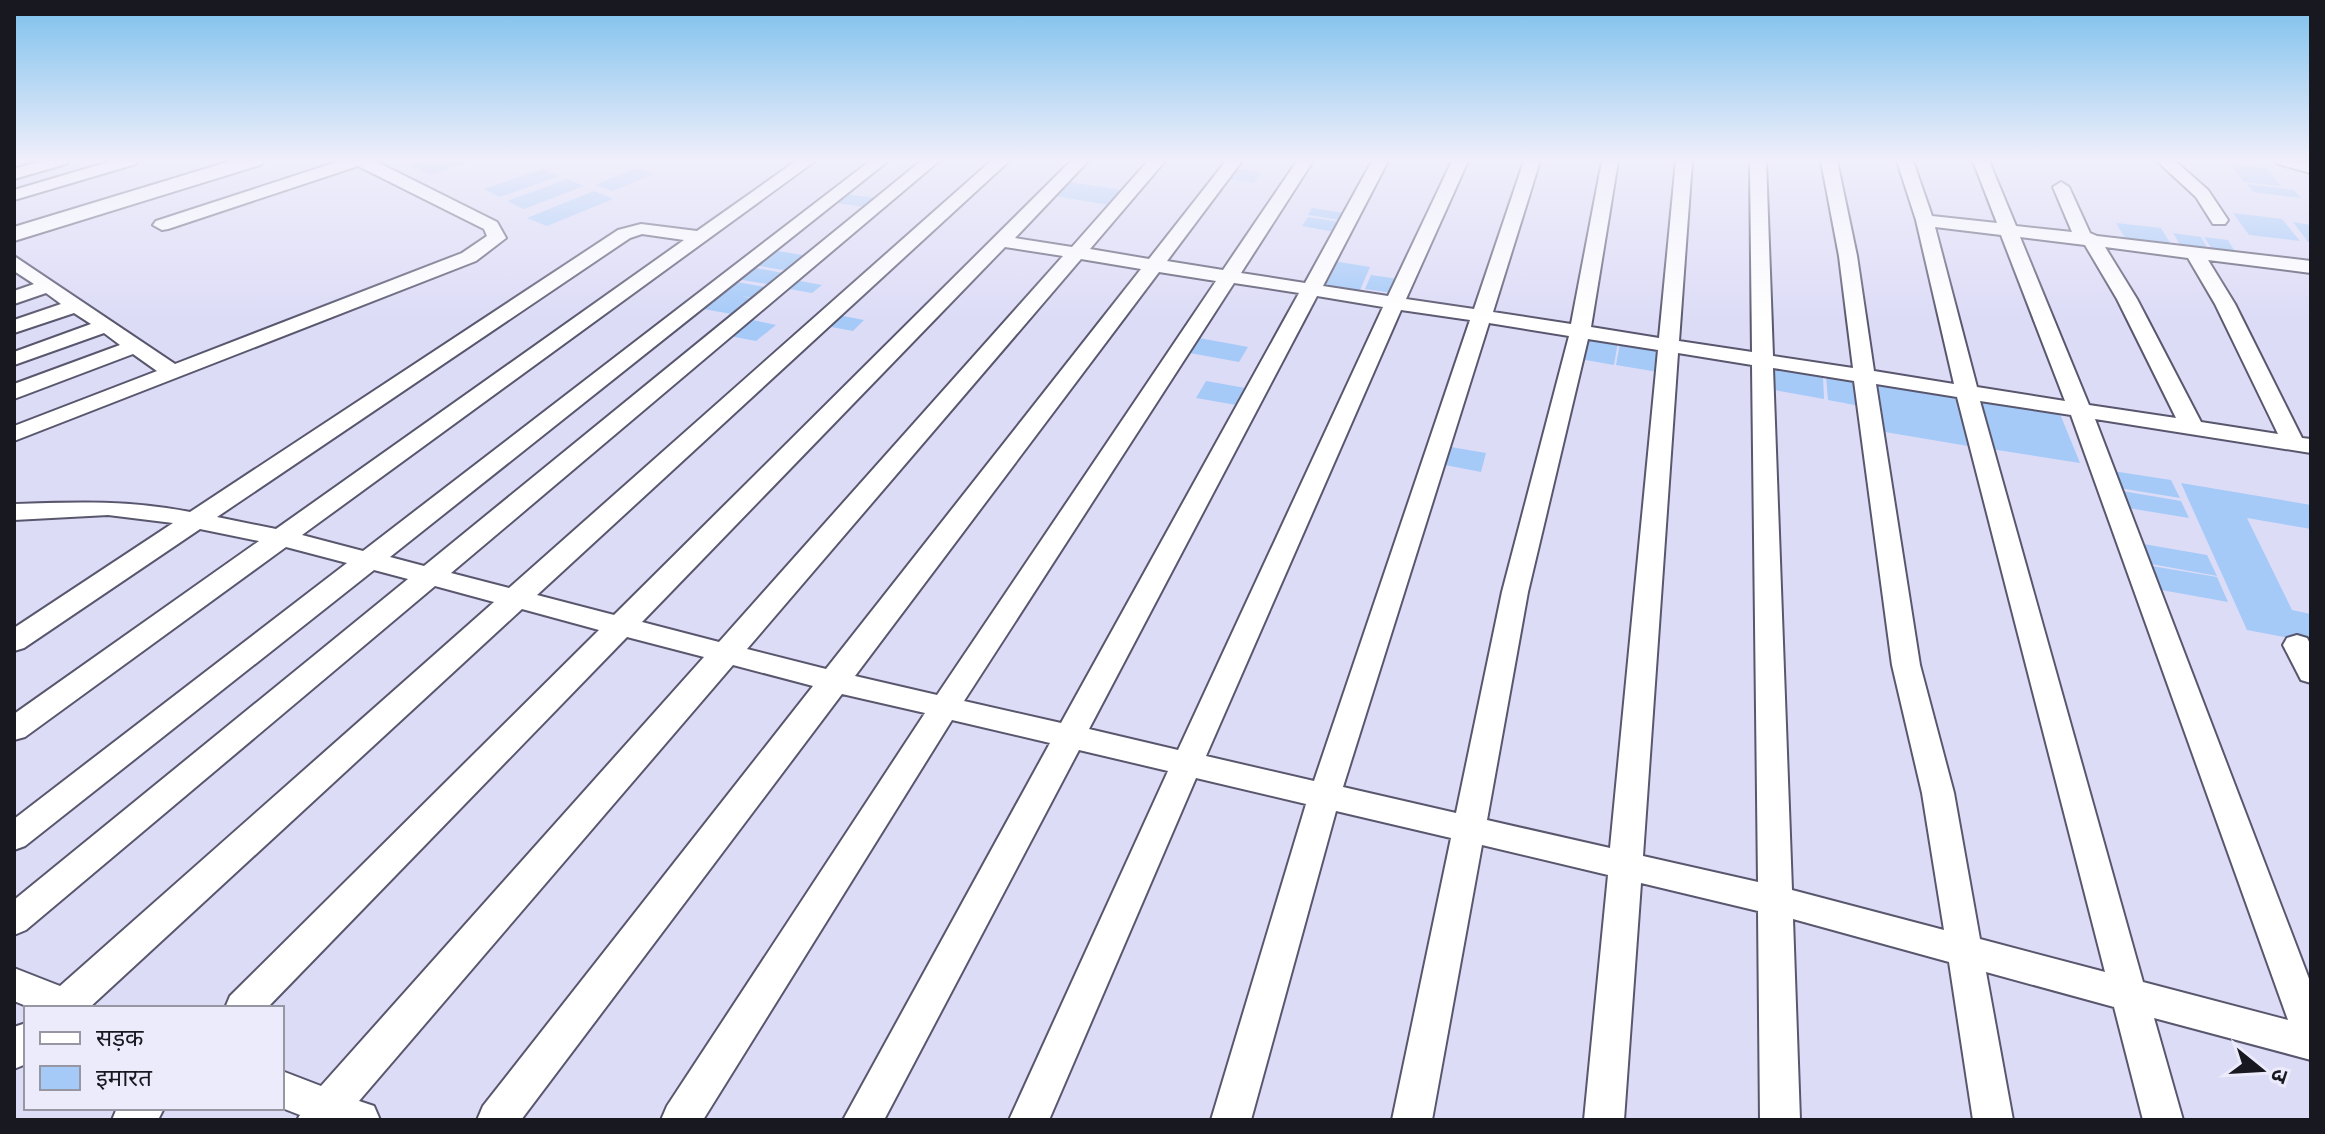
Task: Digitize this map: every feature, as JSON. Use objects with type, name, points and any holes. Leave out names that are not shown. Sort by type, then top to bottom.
[{"type":"street","points":[[14,226],[54,214]]},
{"type":"street","points":[[14,234],[80,214]]},
{"type":"street","points":[[162,225],[196,214]]},
{"type":"street","points":[[14,434],[469,257],[497,238],[491,226],[466,214]]},
{"type":"street","points":[[14,729],[734,214]]},
{"type":"street","points":[[14,837],[812,214]]},
{"type":"street","points":[[14,920],[867,214]]},
{"type":"street","points":[[67,1006],[943,214]]},
{"type":"street","points":[[245,1006],[1027,214]]},
{"type":"street","points":[[284,1090],[335,1116],[722,654],[1110,214]]},
{"type":"street","points":[[497,1120],[832,681],[1195,214]]},
{"type":"street","points":[[681,1120],[944,708],[1271,214]]},
{"type":"street","points":[[863,1120],[1351,214]]},
{"type":"street","points":[[1029,1120],[1436,214]]},
{"type":"street","points":[[1231,1120],[1325,794],[1515,214]]},
{"type":"street","points":[[1412,1120],[1515,592],[1580,331],[1601,214]]},
{"type":"street","points":[[1604,1120],[1679,214]]},
{"type":"street","points":[[1759,214],[1780,1120]]},
{"type":"street","points":[[1840,214],[1895,602],[1906,665],[1938,793],[1993,1120]]},
{"type":"street","points":[[1923,214],[1992,493],[2163,1120]]},
{"type":"street","points":[[2000,214],[2111,488],[2311,1033]]},
{"type":"street","points":[[2074,214],[2086,238],[2127,299],[2192,427]]},
{"type":"street","points":[[2215,214],[2219,220]]},
{"type":"street","points":[[1925,220],[2311,267]]},
{"type":"street","points":[[14,641],[624,234],[641,229],[702,237]]},
{"type":"street","points":[[1000,241],[2302,445]]},
{"type":"street","points":[[2193,251],[2302,445]]},
{"type":"street","points":[[17,267],[173,372]]},
{"type":"street","points":[[14,298],[47,286]]},
{"type":"street","points":[[14,327],[74,306]]},
{"type":"street","points":[[14,359],[105,326]]},
{"type":"street","points":[[14,392],[135,346]]},
{"type":"street","points":[[14,512],[108,508],[198,519],[279,537],[832,681],[1774,900],[2311,1043]]},
{"type":"street","points":[[2297,645],[2311,673]]},
{"type":"street","points":[[14,984],[64,1006]]},
{"type":"building","points":[[537,214],[577,214],[547,226],[527,218]]},
{"type":"building","points":[[1309,214],[1344,214],[1340,220]]},
{"type":"building","points":[[2234,214],[2282,219],[2300,241],[2249,235]]},
{"type":"building","points":[[1308,217],[1340,222],[1335,232],[1302,226]]},
{"type":"building","points":[[2293,222],[2311,225],[2311,242],[2308,242]]},
{"type":"building","points":[[2116,223],[2161,228],[2172,246],[2126,240]]},
{"type":"building","points":[[2173,233],[2201,237],[2210,252],[2182,248]]},
{"type":"building","points":[[2204,237],[2228,240],[2237,255],[2213,251]]},
{"type":"building","points":[[772,250],[808,256],[789,271],[753,265]]},
{"type":"building","points":[[1333,261],[1370,267],[1360,290],[1321,284]]},
{"type":"building","points":[[751,267],[788,274],[773,285],[736,279]]},
{"type":"building","points":[[1371,275],[1399,279],[1393,293],[1365,289]]},
{"type":"building","points":[[795,280],[822,285],[812,293],[784,288]]},
{"type":"building","points":[[731,281],[772,288],[759,299],[741,296],[756,300],[737,315],[698,308]]},
{"type":"building","points":[[833,314],[864,320],[853,331],[820,325]]},
{"type":"building","points":[[744,318],[776,325],[756,341],[724,335]]},
{"type":"building","points":[[1579,336],[1618,342],[1614,365],[1574,358]]},
{"type":"building","points":[[1194,337],[1248,347],[1239,362],[1184,352]]},
{"type":"building","points":[[1620,343],[1661,350],[1658,372],[1616,365]]},
{"type":"building","points":[[1775,368],[1823,376],[1824,399],[1774,390]]},
{"type":"building","points":[[1826,377],[1857,382],[1860,406],[1828,400]]},
{"type":"building","points":[[1206,381],[1251,389],[1242,406],[1196,398]]},
{"type":"building","points":[[1878,385],[1961,397],[1974,447],[1885,432]]},
{"type":"building","points":[[1977,399],[2060,414],[2080,463],[1991,449]]},
{"type":"building","points":[[1445,446],[1486,453],[1481,472],[1440,464]]},
{"type":"building","points":[[2106,470],[2171,480],[2180,498],[2113,487]]},
{"type":"building","points":[[2181,483],[2311,505],[2311,529],[2247,518],[2292,610],[2311,614],[2311,642],[2247,630]]},
{"type":"building","points":[[2116,490],[2181,501],[2189,518],[2122,507]]},
{"type":"building","points":[[2132,542],[2207,555],[2217,576],[2140,562]]},
{"type":"building","points":[[2140,564],[2217,577],[2228,602],[2150,588]]}]
